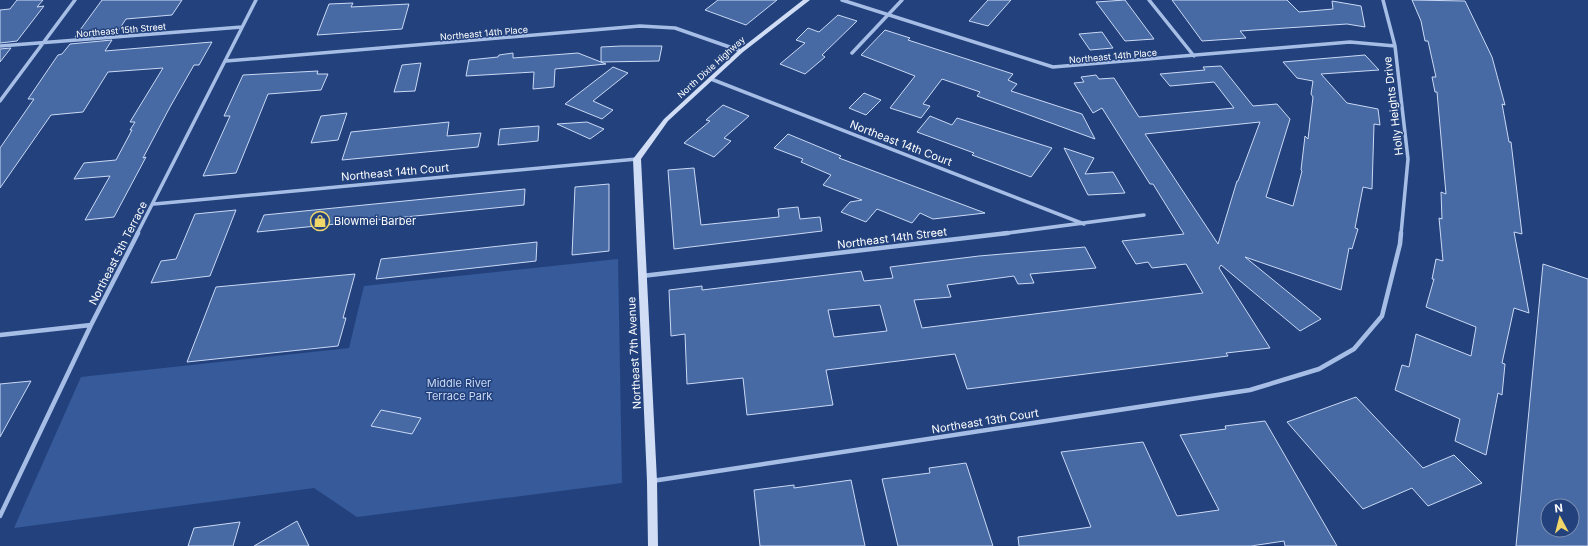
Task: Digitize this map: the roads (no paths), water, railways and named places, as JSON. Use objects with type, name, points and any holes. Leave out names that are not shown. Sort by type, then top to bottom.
[{"type":"street","points":[[0,101],[75,0]]},
{"type":"street","name":"Northeast 5th Terrace","points":[[0,516],[91,325],[154,204],[256,0]]},
{"type":"street","name":"North Dixie Highway","points":[[637,158],[666,120],[741,50],[807,0]]},
{"type":"street","name":"Northeast 14th Place","points":[[842,0],[1053,67],[1350,42],[1394,46]]},
{"type":"street","points":[[852,52],[902,0]]},
{"type":"street","points":[[1149,0],[1194,56]]},
{"type":"street","name":"Holly Heights Drive","points":[[1319,369],[1354,349],[1382,316],[1400,244],[1408,159],[1394,46],[1383,0]]},
{"type":"street","name":"Northeast 14th Place","points":[[226,62],[640,26],[675,28],[741,50]]},
{"type":"street","name":"Northeast 15th Street","points":[[0,46],[242,27]]},
{"type":"street","name":"Northeast 14th Court","points":[[711,79],[1085,224]]},
{"type":"street","name":"Northeast 14th Court","points":[[154,204],[637,158]]},
{"type":"street","name":"Northeast 7th Avenue","points":[[637,158],[652,481],[653,546]]},
{"type":"street","name":"Northeast 14th Street","points":[[642,276],[1085,224],[1144,215]]},
{"type":"street","points":[[0,335],[91,325]]},
{"type":"street","name":"Northeast 13th Court","points":[[652,481],[1250,390],[1319,369]]},
{"type":"place","name":"Blowmei Barber","points":[[320,221]]},
{"type":"park label","name":"Middle River Terrace Park","points":[[459,389]]}]
